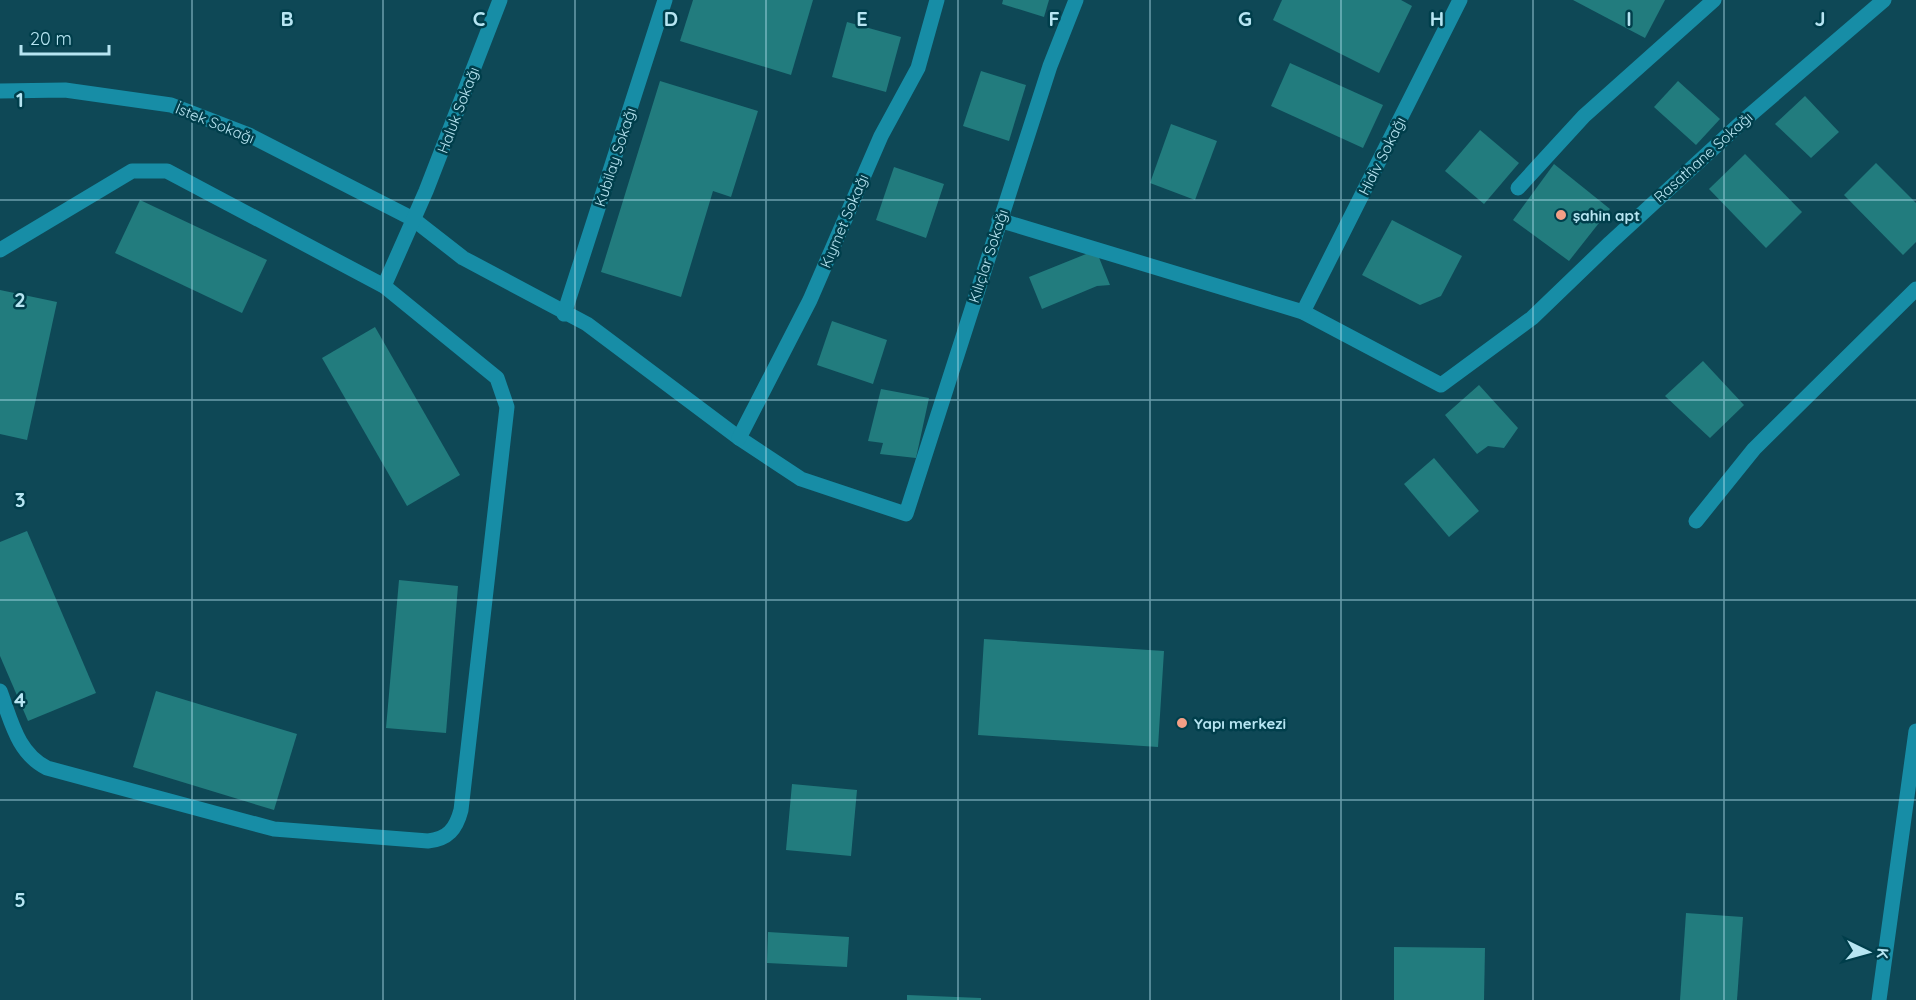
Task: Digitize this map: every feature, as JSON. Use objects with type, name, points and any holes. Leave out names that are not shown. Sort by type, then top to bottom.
[{"type":"street","name":"Haluk Sokağı","points":[[384,286],[500,0]]},
{"type":"street","name":"Kubilay Sokağı","points":[[564,314],[665,0]]},
{"type":"street","name":"Kıymet Sokağı","points":[[739,438],[810,300],[881,136],[918,68],[938,0]]},
{"type":"street","name":"Kılıçlar Sokağı","points":[[906,514],[999,220],[1050,66],[1076,0]]},
{"type":"street","name":"Hidiv Sokağı","points":[[1303,312],[1460,0]]},
{"type":"street","points":[[1518,188],[1584,116],[1714,0]]},
{"type":"street","name":"Rasathane Sokağı","points":[[1303,312],[1441,385],[1532,318],[1743,121],[1884,0]]},
{"type":"street","name":"İstek Sokağı","points":[[0,91],[65,90],[171,105],[249,135],[413,219],[463,258],[564,314],[587,324],[739,438],[801,480],[906,514]]},
{"type":"street","points":[[0,250],[132,171],[154,169],[179,175],[384,286],[497,378],[507,407],[461,810],[455,828],[449,835],[428,841],[274,829],[47,768],[32,759],[21,745],[0,691]]},
{"type":"street","points":[[999,220],[1303,312]]},
{"type":"street","points":[[1696,521],[1754,449],[1916,289]]},
{"type":"street","points":[[1880,1000],[1916,731]]},
{"type":"building","points":[[693,0],[813,0],[791,75],[680,41]]},
{"type":"building","points":[[1003,0],[1049,0],[1044,17],[1002,4]]},
{"type":"building","points":[[1282,0],[1401,0],[1412,6],[1379,73],[1273,20]]},
{"type":"building","points":[[1573,0],[1665,0],[1645,38]]},
{"type":"building","points":[[847,22],[901,37],[886,92],[832,77]]},
{"type":"building","points":[[1290,63],[1383,105],[1363,148],[1271,106]]},
{"type":"building","points":[[981,71],[1026,85],[1009,141],[963,126]]},
{"type":"building","points":[[660,81],[758,111],[731,197],[713,191],[681,297],[601,272]]},
{"type":"building","points":[[1678,81],[1720,119],[1696,145],[1654,107]]},
{"type":"building","points":[[1805,96],[1839,132],[1811,158],[1775,124]]},
{"type":"building","points":[[1171,124],[1217,141],[1195,200],[1150,183]]},
{"type":"building","points":[[1480,130],[1519,163],[1484,204],[1445,171]]},
{"type":"building","points":[[1745,154],[1802,212],[1766,248],[1709,189]]},
{"type":"building","points":[[1876,163],[1916,203],[1916,242],[1903,255],[1844,195]]},
{"type":"building","name":"şahin apt","points":[[1554,164],[1610,209],[1569,261],[1513,220]]},
{"type":"building","points":[[894,167],[944,184],[926,238],[876,220]]},
{"type":"building","points":[[140,200],[267,260],[242,313],[115,253]]},
{"type":"building","points":[[1392,220],[1462,256],[1441,296],[1420,305],[1362,275]]},
{"type":"building","points":[[1096,250],[1110,285],[1097,286],[1042,309],[1029,277]]},
{"type":"building","points":[[0,290],[57,302],[27,440],[0,434]]},
{"type":"building","points":[[832,321],[887,340],[873,384],[817,365]]},
{"type":"building","points":[[375,327],[460,475],[407,506],[322,358]]},
{"type":"building","points":[[1703,361],[1744,405],[1710,438],[1665,396]]},
{"type":"building","points":[[1479,385],[1518,428],[1504,448],[1488,446],[1477,454],[1445,415]]},
{"type":"building","points":[[881,389],[929,398],[916,458],[880,454],[883,443],[868,441]]},
{"type":"building","points":[[1434,458],[1479,511],[1449,537],[1404,484]]},
{"type":"building","points":[[27,531],[96,693],[28,721],[0,656],[0,542]]},
{"type":"building","points":[[399,580],[458,586],[446,733],[386,728]]},
{"type":"building","points":[[984,639],[1164,651],[1158,747],[978,735]]},
{"type":"building","points":[[156,691],[297,734],[274,810],[133,767]]},
{"type":"building","points":[[792,784],[857,790],[851,856],[786,850]]},
{"type":"building","points":[[1686,913],[1743,917],[1737,1000],[1680,1000]]},
{"type":"building","points":[[768,932],[849,937],[847,967],[767,963]]},
{"type":"building","points":[[1394,947],[1485,948],[1484,1000],[1394,1000]]},
{"type":"building","points":[[907,995],[981,998],[981,1000],[907,1000]]},
{"type":"place","name":"şahin apt","points":[[1561,215]]},
{"type":"place","name":"Yapı merkezi","points":[[1182,723]]}]
